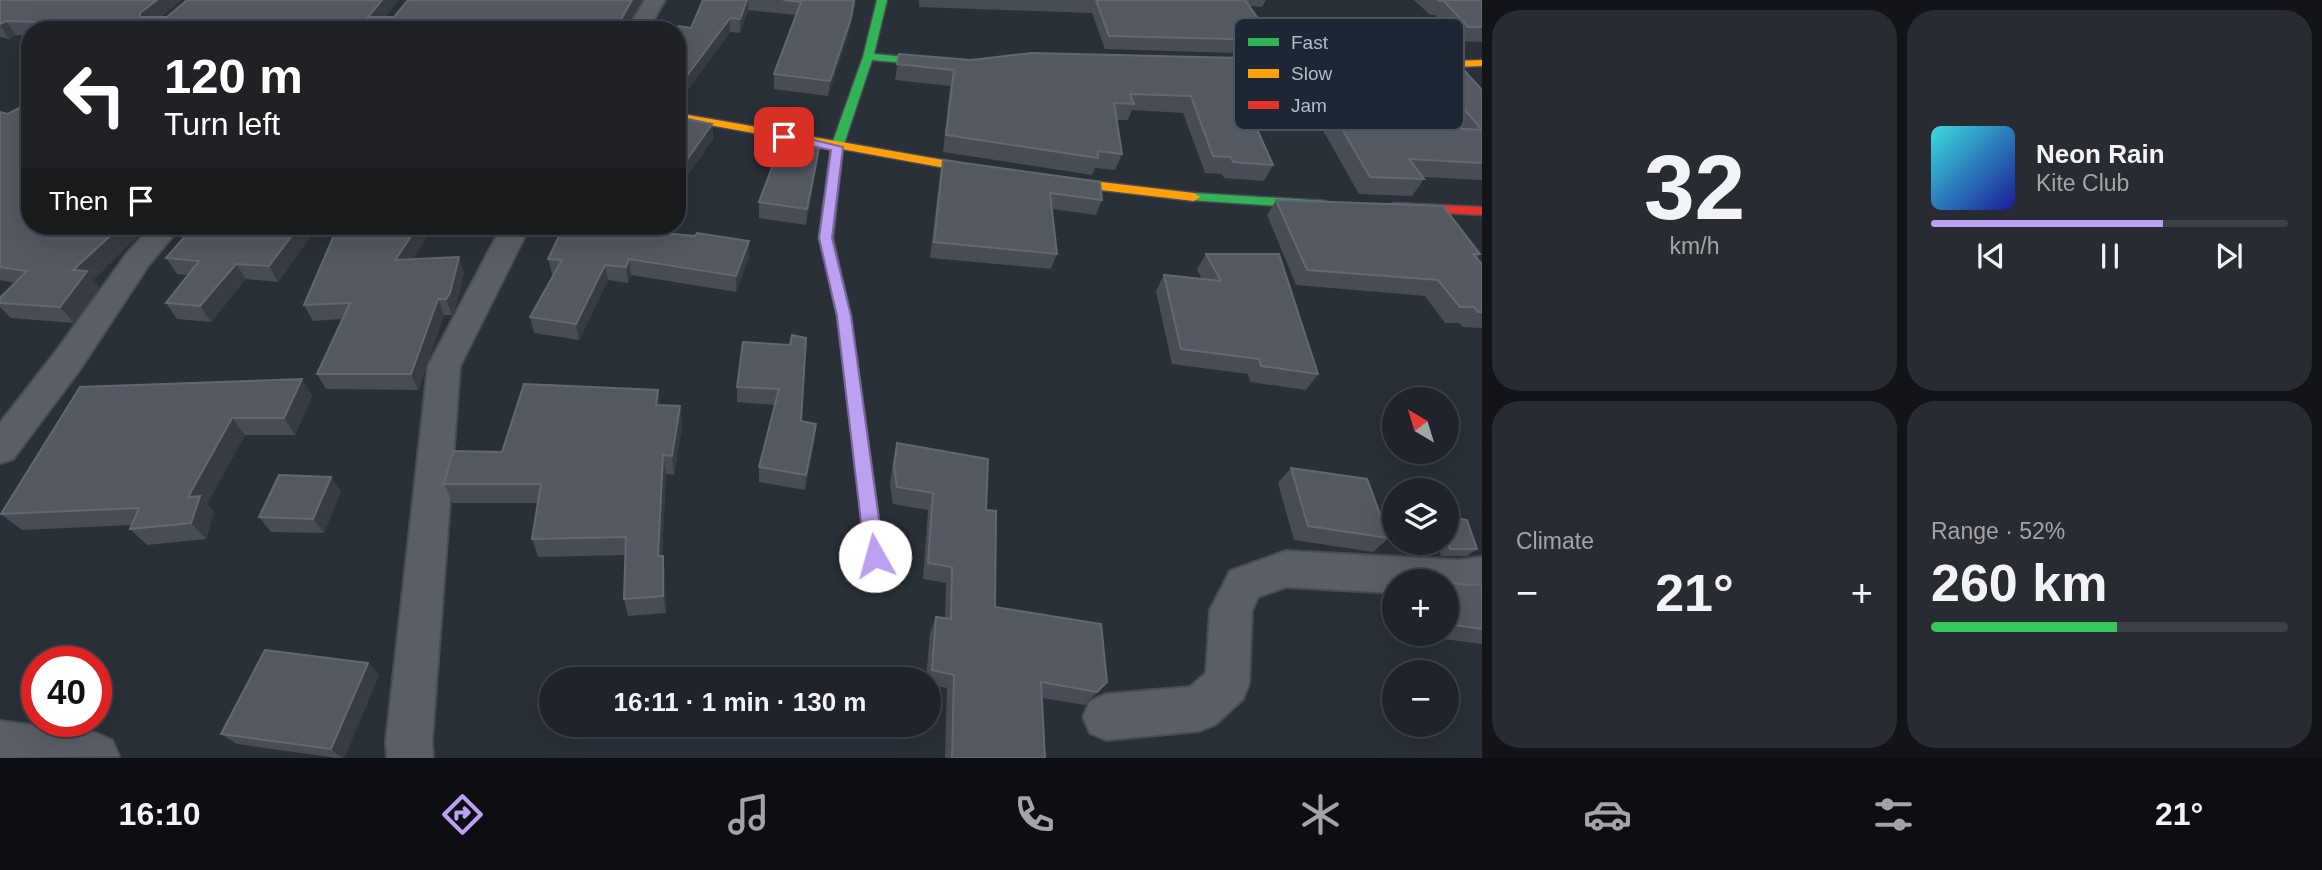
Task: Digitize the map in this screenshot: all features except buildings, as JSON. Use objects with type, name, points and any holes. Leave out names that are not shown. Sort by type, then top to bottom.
[{"type":"street","points":[[642,21],[655,0]]},
{"type":"street","points":[[875,556],[844,316],[826,238],[837,147],[868,57],[882,0]]},
{"type":"street","points":[[868,57],[966,66]]},
{"type":"street","points":[[1464,64],[1482,63]]},
{"type":"street","points":[[686,118],[837,147],[1119,190],[1226,202],[1344,205]]},
{"type":"street","points":[[1371,206],[1482,211]]},
{"type":"street","points":[[0,449],[69,359],[138,260],[159,235]]},
{"type":"street","points":[[410,758],[409,741],[444,366],[511,235]]},
{"type":"street","points":[[1105,717],[1199,709],[1227,683],[1231,610],[1244,584],[1286,569],[1459,578],[1482,575]]},
{"type":"street","points":[[0,744],[96,756]]},
{"type":"traffic: fast","points":[[875,556],[844,316],[826,238],[837,147],[868,57],[882,0]]},
{"type":"traffic: fast","points":[[868,57],[950,64]]},
{"type":"traffic: fast","points":[[1194,197],[1326,205]]},
{"type":"traffic: slow","points":[[1464,64],[1482,63]]},
{"type":"traffic: slow","points":[[686,118],[1000,174],[1194,197]]},
{"type":"traffic: jam","points":[[1393,207],[1482,211]]},
{"type":"route","points":[[784,137],[837,147],[826,238],[844,316],[875,556]]}]
